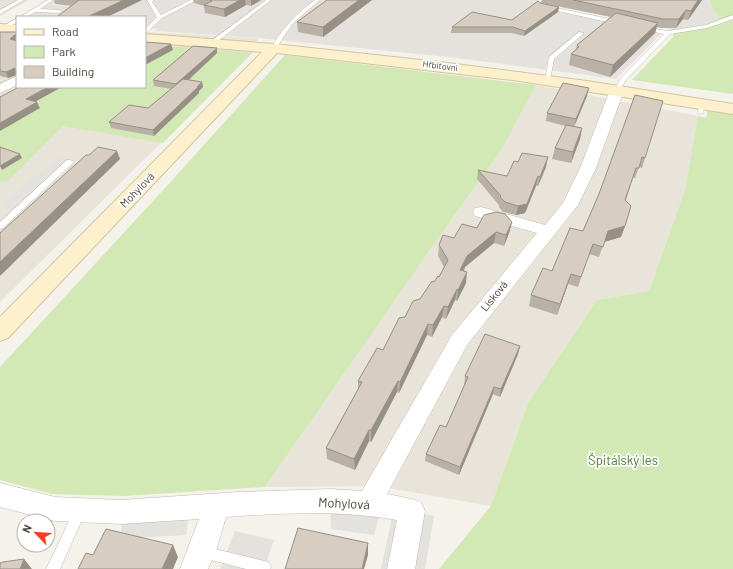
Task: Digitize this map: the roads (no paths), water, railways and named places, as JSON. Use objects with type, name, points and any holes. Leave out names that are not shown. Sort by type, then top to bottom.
[{"type":"street","name":"Hřbitovní","points":[[146,38],[274,48],[448,67],[617,90],[701,108],[733,109]]},
{"type":"street","name":"Mohylová","points":[[0,332],[274,48]]},
{"type":"street","points":[[0,88],[16,80]]},
{"type":"street","name":"Lísková","points":[[369,503],[459,340],[570,205],[583,181],[617,90]]},
{"type":"street","points":[[481,212],[548,231]]},
{"type":"street","name":"Mohylová","points":[[1,498],[55,509],[121,512],[217,505],[330,501],[369,503],[412,511],[401,569]]},
{"type":"street","points":[[198,560],[217,505]]},
{"type":"lane","points":[[0,12],[22,0]]},
{"type":"lane","points":[[25,16],[51,0]]},
{"type":"lane","points":[[152,0],[149,2],[160,17]]},
{"type":"lane","points":[[146,31],[160,17],[195,0]]},
{"type":"lane","points":[[212,43],[269,0]]},
{"type":"lane","points":[[274,48],[281,34],[291,20],[318,0]]},
{"type":"lane","points":[[541,5],[623,23]]},
{"type":"lane","points":[[34,10],[59,12]]},
{"type":"lane","points":[[638,26],[668,33],[707,26],[733,17]]},
{"type":"lane","points":[[7,28],[16,21]]},
{"type":"lane","points":[[547,80],[551,58],[581,33]]},
{"type":"lane","points":[[617,90],[623,79],[668,33]]},
{"type":"lane","points":[[0,226],[70,162]]},
{"type":"lane","points":[[52,569],[80,510]]},
{"type":"lane","points":[[198,560],[264,567]]},
{"type":"park label","name":"Špitálský les","points":[[623,460]]}]
